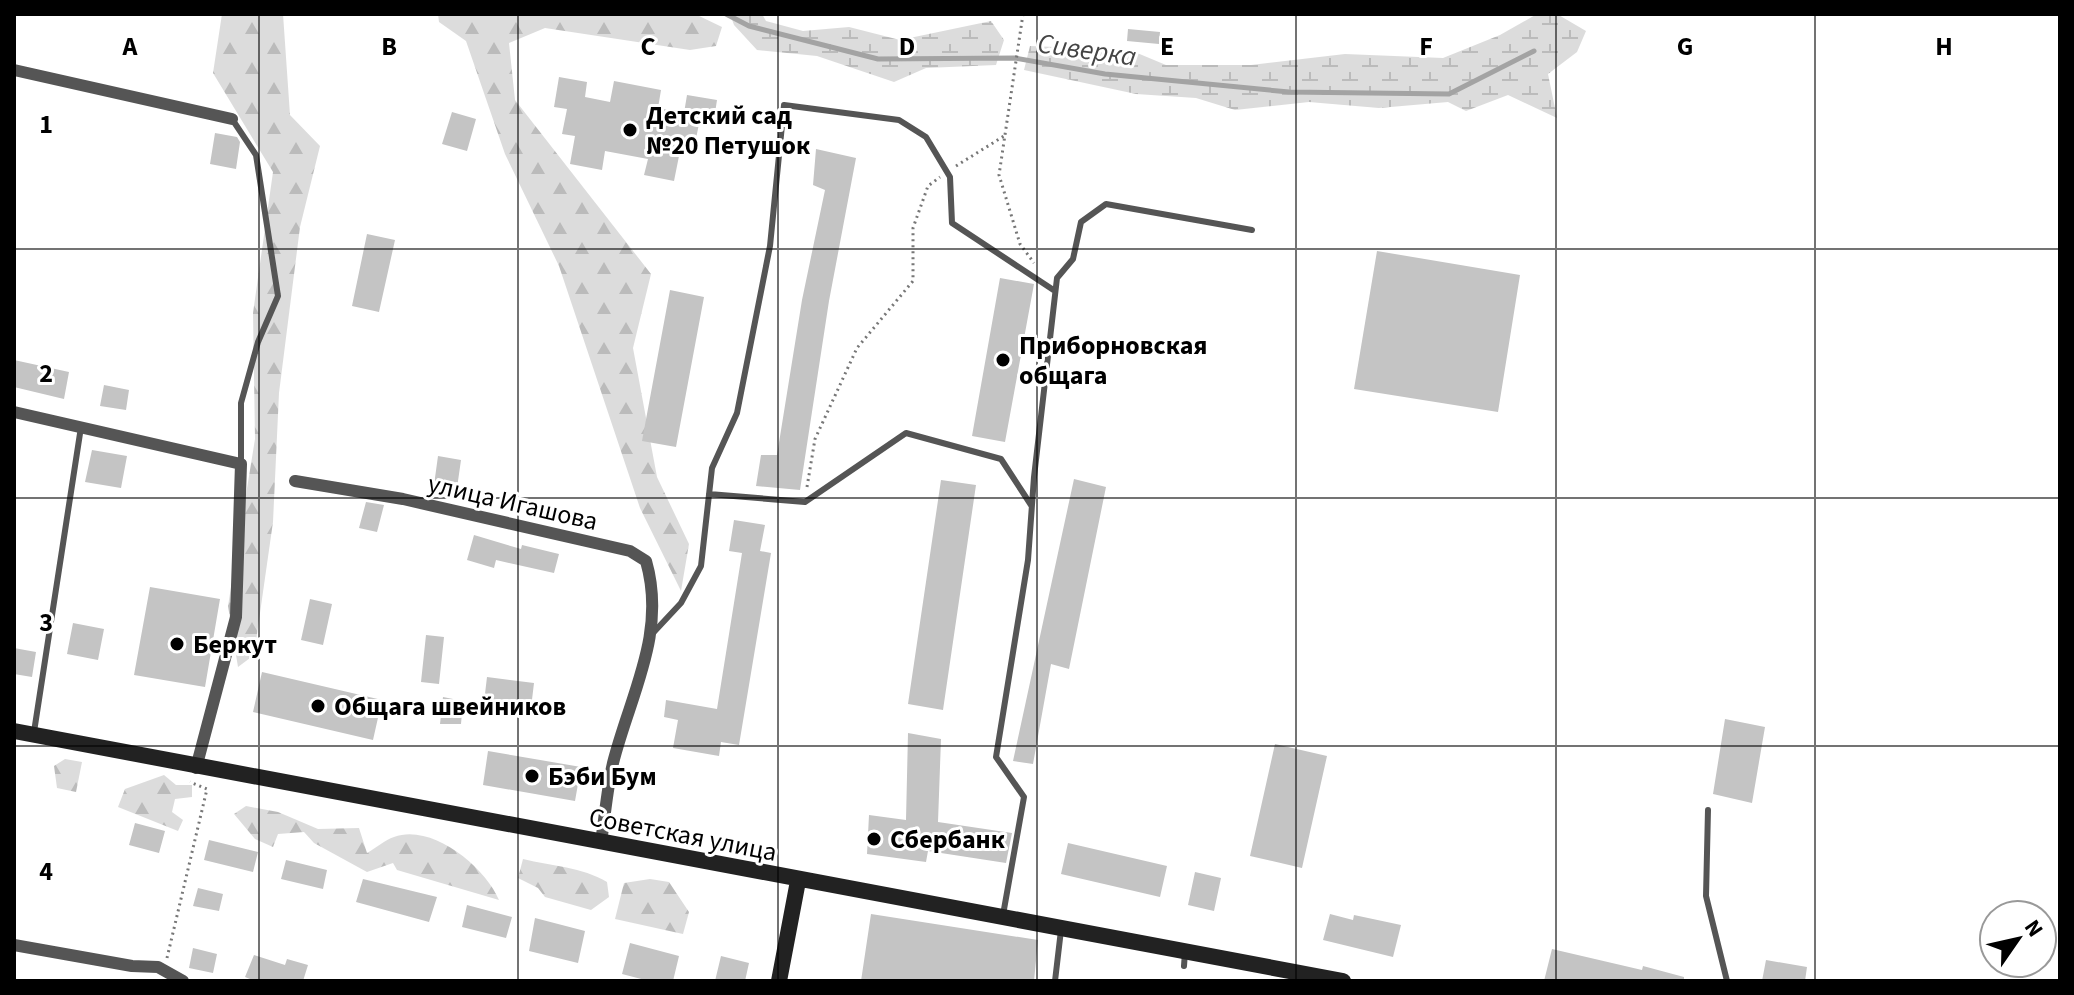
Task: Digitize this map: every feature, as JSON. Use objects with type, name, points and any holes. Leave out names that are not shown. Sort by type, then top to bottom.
[{"type":"main road","name":"Советская улица","points":[[14,731],[191,774],[601,842],[1061,930],[1184,959],[1343,981]]},
{"type":"main road","points":[[779,981],[798,881]]},
{"type":"street","points":[[14,70],[232,119]]},
{"type":"street","points":[[14,412],[241,464],[236,617],[191,774]]},
{"type":"street","name":"улица Игашова","points":[[295,481],[403,499],[630,551],[646,561],[652,582],[653,633],[613,764],[601,842]]},
{"type":"street","points":[[14,945],[164,971],[183,981]]},
{"type":"lane","points":[[653,633],[681,603],[701,566],[712,468],[737,413],[770,246],[784,105],[899,120],[926,137],[946,172],[952,223],[1055,291]]},
{"type":"lane","points":[[232,119],[256,155],[278,296],[258,342],[241,403],[241,464]]},
{"type":"lane","points":[[1003,919],[1024,797],[996,757],[1028,560],[1057,278],[1073,259],[1081,222],[1106,204],[1252,230]]},
{"type":"lane","points":[[33,735],[81,427]]},
{"type":"lane","points":[[709,494],[805,502],[906,433],[1001,459],[1032,506]]},
{"type":"lane","points":[[1708,810],[1706,896],[1727,981]]},
{"type":"lane","points":[[1055,981],[1061,930]]},
{"type":"path","points":[[1023,14],[999,175],[1020,244],[1038,268]]},
{"type":"path","points":[[805,502],[815,439],[857,348],[913,281],[913,228],[928,186],[1004,136]]},
{"type":"path","points":[[164,971],[207,789],[191,774]]},
{"type":"green space","points":[[222,14],[283,14],[290,115],[320,146],[300,227],[279,393],[273,522],[254,655],[238,667],[228,606],[255,439],[253,313],[273,172],[213,73]]},
{"type":"green space","points":[[438,14],[695,14],[722,27],[716,46],[690,50],[545,28],[509,43],[515,100],[651,274],[633,348],[657,477],[689,544],[681,591],[640,508],[559,266],[505,154],[466,41],[439,22]]},
{"type":"green space","points":[[730,14],[762,14],[766,21],[803,31],[849,27],[900,40],[991,21],[1004,40],[996,65],[926,68],[894,82],[817,56],[757,50],[734,25]]},
{"type":"green space","points":[[1537,14],[1557,14],[1586,31],[1577,52],[1548,74],[1557,118],[1508,95],[1466,111],[1448,102],[1379,108],[1309,102],[1235,110],[1196,98],[1136,94],[1024,70],[1030,46],[1130,50],[1166,65],[1251,65],[1345,54],[1443,58],[1500,35]]},
{"type":"green space","points":[[65,759],[82,762],[76,792],[57,788],[54,766]]},
{"type":"green space","points":[[164,775],[176,785],[192,785],[192,797],[175,799],[172,812],[183,820],[178,831],[118,807],[125,789]]},
{"type":"green space","points":[[246,806],[278,812],[318,829],[359,828],[367,853],[391,838],[409,834],[424,836],[456,851],[470,862],[499,900],[397,870],[393,863],[367,872],[314,843],[304,832],[278,834],[273,847],[255,839],[234,814]]},
{"type":"green space","points":[[523,859],[597,877],[607,882],[609,897],[591,910],[545,897],[538,888],[518,878]]},
{"type":"green space","points":[[650,879],[669,882],[689,912],[683,934],[615,919],[624,883]]},
{"type":"building","points":[[1128,29],[1160,32],[1159,44],[1127,41]]},
{"type":"building","name":"Детский сад №20 Петушок","points":[[559,77],[587,82],[585,97],[610,102],[614,81],[661,90],[658,108],[684,113],[687,95],[717,100],[713,126],[699,124],[693,153],[680,151],[674,181],[644,175],[648,159],[605,151],[602,170],[570,164],[575,136],[562,134],[567,109],[554,107]]},
{"type":"building","points":[[452,112],[476,119],[467,151],[442,144]]},
{"type":"building","points":[[215,133],[237,137],[240,142],[236,169],[210,164]]},
{"type":"building","points":[[816,149],[856,158],[829,301],[800,490],[756,486],[761,455],[777,455],[802,300],[825,190],[813,185]]},
{"type":"building","points":[[367,234],[395,240],[379,312],[352,306]]},
{"type":"building","points":[[1377,251],[1520,275],[1498,412],[1354,389]]},
{"type":"building","name":"Приборновская общага","points":[[1000,278],[1034,284],[1005,442],[972,436]]},
{"type":"building","points":[[670,290],[704,297],[676,447],[642,441]]},
{"type":"building","points":[[14,360],[69,372],[64,399],[14,387]]},
{"type":"building","points":[[104,385],[129,390],[126,410],[100,406]]},
{"type":"building","points":[[92,450],[127,456],[121,488],[85,482]]},
{"type":"building","points":[[438,456],[461,460],[457,488],[434,485]]},
{"type":"building","points":[[1074,479],[1106,487],[1069,669],[1051,664],[1033,764],[1013,761]]},
{"type":"building","points":[[941,480],[976,485],[943,710],[908,704]]},
{"type":"building","points":[[366,502],[384,505],[377,532],[359,528]]},
{"type":"building","points":[[734,520],[765,525],[760,551],[771,553],[739,745],[721,742],[719,756],[673,748],[678,720],[664,717],[666,700],[717,709],[742,553],[729,551]]},
{"type":"building","points":[[474,535],[521,549],[522,545],[559,554],[554,573],[496,560],[494,568],[467,560]]},
{"type":"building","points":[[150,587],[220,599],[205,687],[134,675]]},
{"type":"building","points":[[310,599],[332,604],[323,645],[301,640]]},
{"type":"building","points":[[73,623],[104,629],[98,660],[67,654]]},
{"type":"building","points":[[426,635],[444,637],[439,684],[421,682]]},
{"type":"building","points":[[14,648],[36,652],[32,677],[14,674]]},
{"type":"building","name":"Общага швейников","points":[[262,672],[382,700],[373,740],[253,712]]},
{"type":"building","points":[[487,677],[534,683],[531,708],[484,702]]},
{"type":"building","points":[[443,697],[463,701],[461,724],[440,724]]},
{"type":"building","points":[[1725,719],[1765,727],[1752,803],[1713,794]]},
{"type":"building","points":[[908,733],[941,739],[938,822],[1012,833],[1006,863],[928,851],[926,862],[867,854],[869,815],[906,820]]},
{"type":"building","points":[[1275,744],[1327,756],[1302,868],[1250,856]]},
{"type":"building","name":"Бэби Бум","points":[[488,751],[581,767],[575,801],[483,785]]},
{"type":"building","points":[[135,823],[165,831],[159,853],[129,845]]},
{"type":"building","points":[[209,840],[258,852],[253,872],[204,860]]},
{"type":"building","points":[[1068,843],[1167,866],[1160,897],[1061,874]]},
{"type":"building","points":[[286,860],[327,870],[323,889],[281,879]]},
{"type":"building","points":[[1195,872],[1221,878],[1214,911],[1188,905]]},
{"type":"building","points":[[363,879],[437,897],[429,922],[356,902]]},
{"type":"building","points":[[198,888],[223,894],[219,911],[193,906]]},
{"type":"building","points":[[467,905],[512,917],[506,938],[462,927]]},
{"type":"building","points":[[871,914],[1038,940],[1034,981],[861,981]]},
{"type":"building","points":[[1330,914],[1353,920],[1354,915],[1401,925],[1393,957],[1323,940]]},
{"type":"building","points":[[535,918],[585,931],[578,963],[529,951]]},
{"type":"building","points":[[630,943],[679,956],[673,981],[649,981],[622,974]]},
{"type":"building","points":[[193,948],[217,954],[213,973],[189,968]]},
{"type":"building","points":[[1552,949],[1642,970],[1643,966],[1684,977],[1684,981],[1544,981]]},
{"type":"building","points":[[254,955],[285,965],[287,959],[308,965],[303,981],[255,981],[245,977]]},
{"type":"building","points":[[721,956],[749,963],[745,981],[715,981]]},
{"type":"building","points":[[1766,960],[1807,967],[1805,981],[1762,981]]},
{"type":"waterway","name":"Сиверка","points":[[726,14],[749,26],[878,59],[1015,58],[1105,74],[1289,92],[1449,94],[1534,51]]},
{"type":"place","name":"Детский сад №20 Петушок","points":[[630,130]]},
{"type":"place","name":"Приборновская общага","points":[[1003,360]]},
{"type":"place","name":"Беркут","points":[[177,644]]},
{"type":"place","name":"Общага швейников","points":[[318,706]]},
{"type":"place","name":"Бэби Бум","points":[[532,776]]},
{"type":"place","name":"Сбербанк","points":[[874,839]]}]
